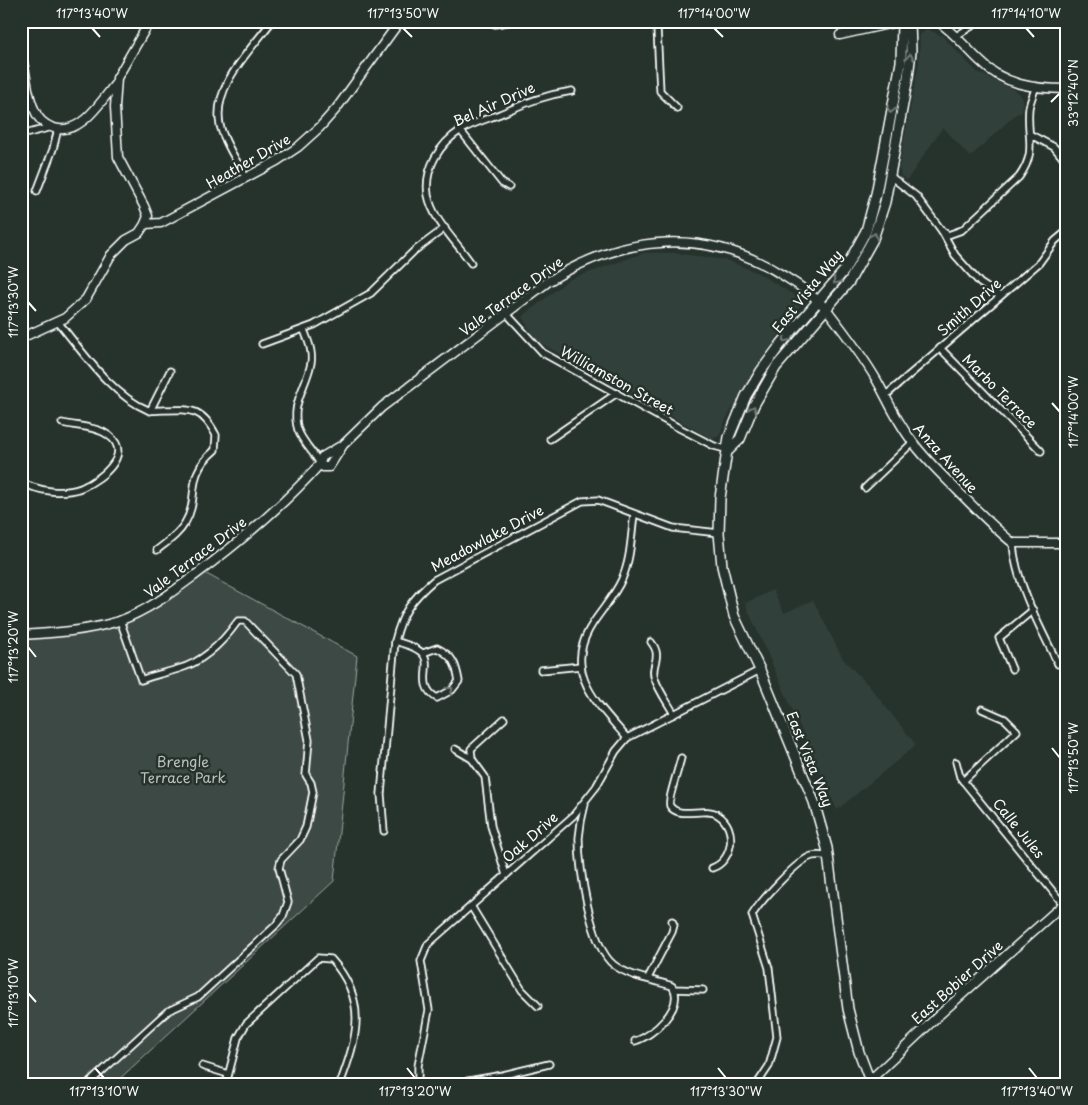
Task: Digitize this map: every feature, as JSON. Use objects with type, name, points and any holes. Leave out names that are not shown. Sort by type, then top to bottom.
[{"type":"main road","points":[[21,55],[34,111],[42,121],[55,128],[70,128],[84,119],[116,83],[123,67],[150,21]]},
{"type":"main road","name":"Heather Drive","points":[[145,224],[161,223],[246,178],[298,147],[319,128],[400,21]]},
{"type":"main road","points":[[840,36],[902,21]]},
{"type":"main road","name":"East Vista Way","points":[[869,1082],[848,1009],[828,856],[814,802],[760,670],[734,616],[722,566],[719,533],[720,498],[729,450],[729,437],[738,414],[761,370],[844,271],[861,242],[876,194],[901,62],[902,21]]},
{"type":"main road","name":"East Vista Way","points":[[729,450],[740,439],[754,405],[776,368],[851,279],[873,239],[885,202],[908,77],[911,52],[910,21]]},
{"type":"main road","points":[[936,21],[956,36],[992,71],[1035,89],[1067,89]]},
{"type":"main road","points":[[21,338],[58,322],[86,299],[116,248],[139,233],[148,216],[118,157],[115,128],[116,83]]},
{"type":"main road","points":[[883,151],[888,155],[883,188],[885,202]]},
{"type":"main road","name":"Vale Terrace Drive","points":[[21,635],[69,632],[120,620],[164,598],[248,535],[382,407],[549,281],[588,260],[620,248],[664,242],[716,247],[744,255],[768,265],[795,282],[826,310]]},
{"type":"main road","name":"Anza Avenue","points":[[826,310],[864,360],[897,420],[912,442],[987,520],[1013,543]]},
{"type":"main road","points":[[1013,543],[1067,543]]},
{"type":"main road","name":"East Bobier Drive","points":[[869,1082],[1066,903]]},
{"type":"street","points":[[246,178],[220,127],[221,98],[228,82],[272,21]]},
{"type":"street","points":[[487,21],[495,24],[514,21]]},
{"type":"street","points":[[654,21],[660,91],[676,108]]},
{"type":"street","points":[[956,36],[980,21]]},
{"type":"street","points":[[942,231],[948,235],[962,230],[1019,176],[1029,162],[1031,134],[1029,108],[1035,89]]},
{"type":"street","name":"Bel Air Drive","points":[[471,263],[434,212],[428,196],[429,170],[441,148],[460,130],[545,95],[572,91]]},
{"type":"street","points":[[21,135],[55,128],[53,149],[37,191]]},
{"type":"street","points":[[460,130],[502,183],[509,187]]},
{"type":"street","points":[[1031,134],[1054,147],[1067,163]]},
{"type":"street","points":[[890,176],[916,196],[942,231],[954,255],[980,283],[1000,296]]},
{"type":"street","points":[[262,344],[304,330],[372,293],[414,251],[445,228]]},
{"type":"street","name":"Smith Drive","points":[[885,396],[1039,263],[1055,241],[1066,233]]},
{"type":"street","name":"Williamston Street","points":[[506,313],[543,353],[714,446],[729,450]]},
{"type":"street","points":[[58,322],[106,380],[140,406],[150,411],[188,409],[200,413],[210,424],[217,440],[215,450],[206,457],[196,472],[185,523],[157,550]]},
{"type":"street","points":[[304,330],[310,344],[311,362],[297,399],[295,414],[299,432],[309,446],[324,461]]},
{"type":"street","name":"Marbo Terrace","points":[[940,348],[1042,451]]},
{"type":"street","points":[[150,411],[170,372]]},
{"type":"street","points":[[550,439],[617,393]]},
{"type":"street","points":[[21,482],[51,491],[79,488],[106,474],[114,466],[117,453],[115,443],[109,436],[101,430],[62,423]]},
{"type":"street","points":[[864,488],[912,442]]},
{"type":"street","name":"Meadowlake Drive","points":[[384,831],[381,794],[395,641],[400,620],[414,597],[434,580],[582,501],[598,500],[673,528],[719,533]]},
{"type":"street","points":[[627,738],[590,694],[583,681],[581,666],[583,642],[623,577],[634,515]]},
{"type":"street","points":[[1013,543],[1016,562],[1033,610],[1058,664],[1067,659]]},
{"type":"street","points":[[1012,669],[999,638],[1033,610]]},
{"type":"street","points":[[88,1084],[168,1011],[188,1004],[198,997],[279,921],[288,902],[279,868],[281,860],[300,840],[306,827],[312,792],[312,783],[306,775],[309,740],[296,674],[245,621],[238,621],[214,650],[197,662],[141,680],[120,620]]},
{"type":"street","points":[[395,641],[416,648],[423,653],[426,658],[424,683],[437,698],[452,690],[459,681],[456,665],[452,657],[436,648],[423,653]]},
{"type":"street","points":[[651,642],[657,649],[658,655],[654,679],[674,714]]},
{"type":"street","points":[[541,670],[581,666]]},
{"type":"street","name":"Oak Drive","points":[[418,1084],[418,1066],[429,1010],[421,961],[422,954],[428,944],[585,804],[616,751],[627,738],[760,670]]},
{"type":"street","points":[[963,780],[1016,731],[1005,719],[982,709]]},
{"type":"street","points":[[472,759],[470,749],[504,719]]},
{"type":"street","points":[[455,749],[472,759],[485,777],[490,826],[506,875]]},
{"type":"street","points":[[680,758],[678,776],[668,800],[669,805],[673,810],[718,814],[730,828],[731,835],[726,860],[722,865],[712,868]]},
{"type":"street","name":"Calle Jules","points":[[956,762],[963,780],[1066,903]]},
{"type":"street","points":[[585,804],[579,836],[584,892],[594,928],[605,955],[614,965],[674,989],[704,990]]},
{"type":"street","points":[[757,1084],[769,1066],[777,1037],[769,968],[752,915],[759,904],[797,865],[812,856],[828,856]]},
{"type":"street","points":[[471,906],[522,990],[538,1006]]},
{"type":"street","points":[[648,978],[672,932],[674,925],[672,921]]},
{"type":"street","points":[[226,1084],[238,1038],[246,1024],[318,958],[331,959],[340,969],[355,997],[356,1031],[340,1084]]},
{"type":"street","points":[[635,1041],[647,1038],[661,1026],[676,997],[674,989]]},
{"type":"street","points":[[451,1084],[503,1076],[549,1064]]},
{"type":"street","points":[[202,1066],[228,1074]]},
{"type":"shaded area","points":[[927,29],[942,36],[977,72],[1018,92],[1023,99],[1022,112],[1016,114],[970,157],[943,127],[907,180],[901,176],[899,167],[919,63],[920,35]]},
{"type":"shaded area","points":[[644,253],[674,253],[726,260],[758,273],[794,295],[802,303],[772,344],[726,419],[719,436],[712,439],[537,341],[522,317],[568,280]]},
{"type":"shaded area","points":[[773,590],[784,613],[813,600],[843,659],[870,687],[916,745],[837,810],[745,603]]},
{"type":"green space","name":"Brengle Terrace Park","points":[[201,571],[357,656],[334,881],[114,1084],[21,1084],[21,635],[120,620]]}]
